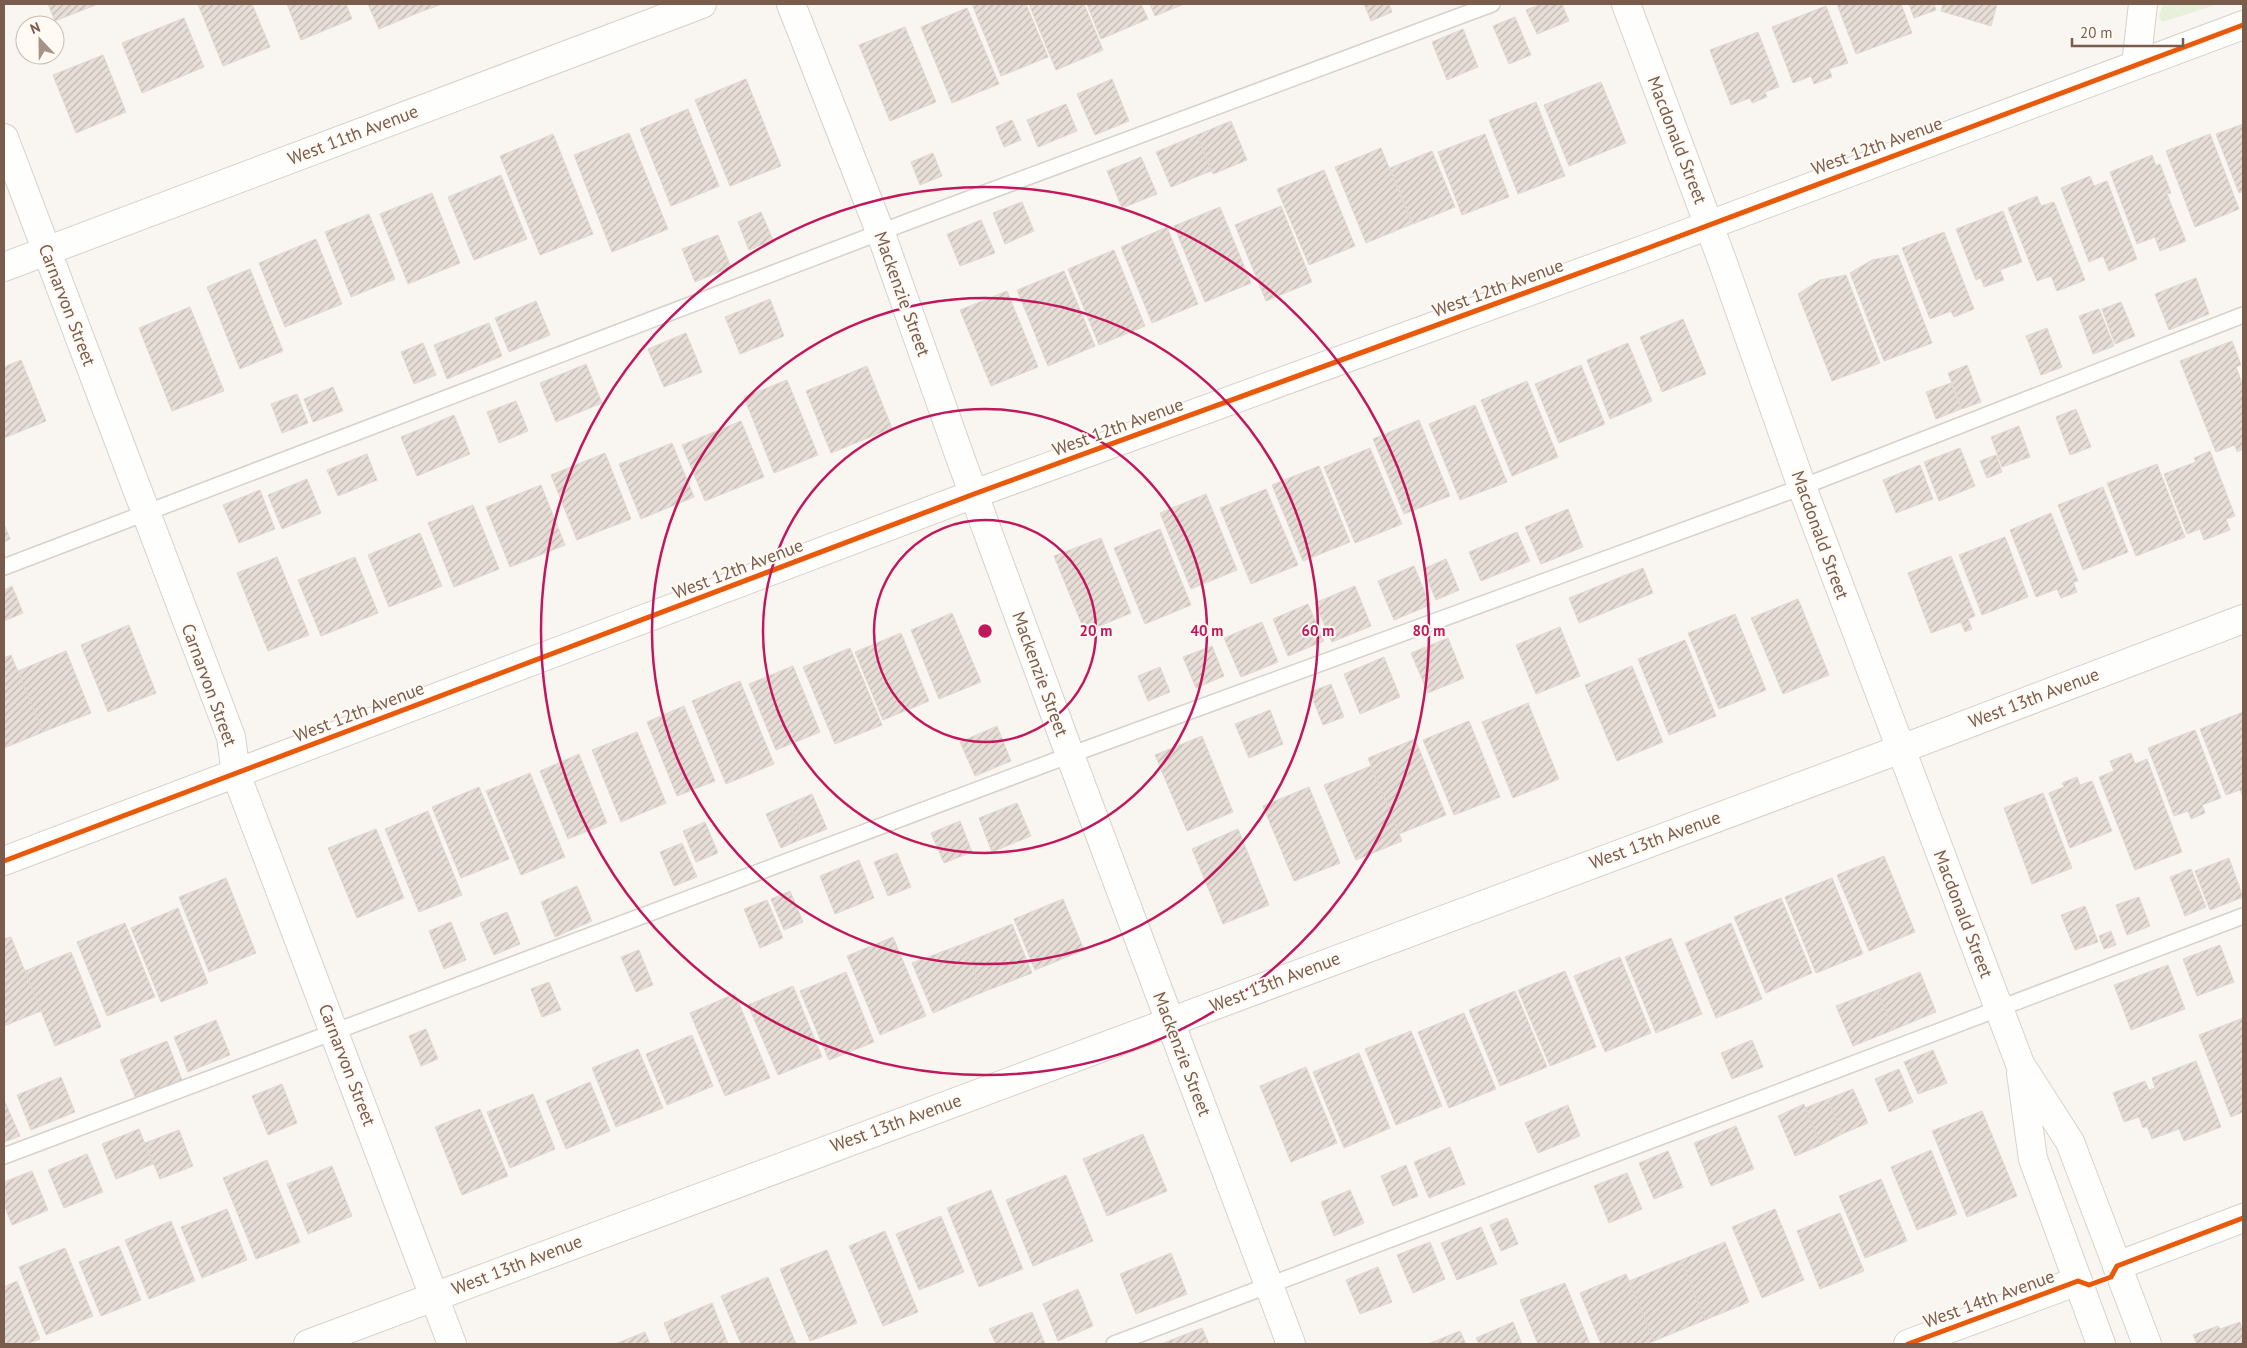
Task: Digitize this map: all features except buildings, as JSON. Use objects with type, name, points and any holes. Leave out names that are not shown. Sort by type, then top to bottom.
[{"type":"street","name":"West 11th Avenue","points":[[4,267],[702,4]]},
{"type":"street","name":"Mackenzie Street","points":[[791,4],[881,234],[1070,755],[1291,1344]]},
{"type":"street","name":"Macdonald Street","points":[[1626,4],[1709,225],[1802,487],[2020,1064],[2070,1142],[2147,1344]]},
{"type":"street","points":[[2136,65],[2143,4]]},
{"type":"street","name":"West 12th Avenue","points":[[4,862],[974,494],[1709,225],[2243,25]]},
{"type":"street","name":"Carnarvon Street","points":[[4,138],[231,737],[236,774],[452,1344]]},
{"type":"street","name":"West 13th Avenue","points":[[308,1344],[2243,619]]},
{"type":"street","name":"Macdonald Street","points":[[2020,1064],[2033,1158],[2102,1344]]},
{"type":"street","points":[[2117,1266],[2243,1218]]},
{"type":"street","name":"West 14th Avenue","points":[[1908,1344],[2078,1281]]},
{"type":"lane","points":[[4,567],[881,234],[915,219],[1492,4]]},
{"type":"lane","points":[[4,1156],[1070,755],[1802,487],[2243,315]]},
{"type":"lane","points":[[1114,1344],[2243,916]]},
{"type":"green space","points":[[2163,4],[2219,4],[2162,22],[2159,17]]},
{"type":"cycle path","points":[[4,861],[974,494],[1648,248],[2243,25]]},
{"type":"cycle path","points":[[1908,1344],[2078,1281],[2089,1285],[2111,1277],[2117,1266],[2243,1218]]}]
